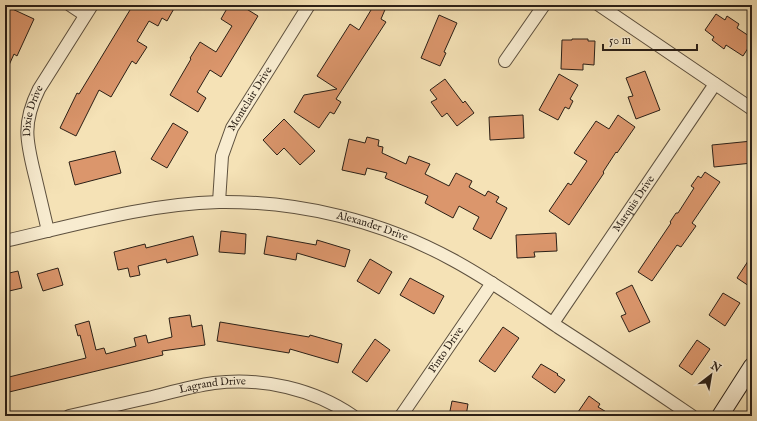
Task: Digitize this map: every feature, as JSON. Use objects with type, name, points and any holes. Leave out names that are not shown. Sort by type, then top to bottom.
[{"type":"street","points":[[70,5],[86,16]]},
{"type":"street","name":"Dixie Drive","points":[[48,231],[27,143],[28,120],[31,107],[39,89],[92,5]]},
{"type":"street","name":"Montclair Drive","points":[[219,202],[222,156],[232,128],[309,5]]},
{"type":"street","points":[[505,61],[544,5]]},
{"type":"street","points":[[600,5],[752,109]]},
{"type":"street","name":"Marquis Drive","points":[[553,323],[715,84]]},
{"type":"street","name":"Alexander Drive","points":[[5,241],[159,207],[219,202],[294,207],[321,212],[367,224],[408,238],[431,248],[492,283],[692,416]]},
{"type":"street","name":"Pinto Drive","points":[[401,416],[492,283]]},
{"type":"street","points":[[720,416],[752,366]]},
{"type":"street","name":"Lagrand Drive","points":[[69,416],[199,386],[233,382],[266,384],[300,391],[332,403],[353,416]]},
{"type":"building","points":[[133,5],[176,5],[167,21],[162,18],[158,26],[149,21],[137,41],[147,47],[136,64],[132,61],[111,97],[99,90],[76,136],[60,128],[77,93],[79,94]]},
{"type":"building","points":[[229,5],[240,5],[258,16],[221,77],[210,70],[197,92],[206,98],[198,112],[170,95],[200,42],[216,52],[232,26],[221,19]]},
{"type":"building","points":[[374,5],[387,5],[381,19],[386,22],[336,99],[341,102],[334,114],[330,112],[319,128],[294,112],[304,95],[337,89],[317,76],[350,24],[359,30]]},
{"type":"building","points":[[8,7],[34,19],[17,56],[14,54],[5,74],[5,14]]},
{"type":"building","points":[[716,14],[725,20],[727,16],[739,24],[737,28],[752,38],[752,42],[743,56],[726,45],[724,49],[712,40],[714,37],[705,30]]},
{"type":"building","points":[[439,15],[457,23],[444,52],[446,53],[440,66],[421,58]]},
{"type":"building","points":[[588,39],[588,41],[595,41],[594,65],[583,64],[583,70],[561,69],[562,40]]},
{"type":"building","points":[[645,71],[660,110],[636,119],[628,97],[633,96],[626,78]]},
{"type":"building","points":[[559,74],[578,85],[570,99],[573,101],[569,109],[565,107],[558,120],[539,110]]},
{"type":"building","points":[[445,79],[463,103],[465,101],[474,113],[457,126],[447,113],[442,117],[431,102],[437,99],[430,90]]},
{"type":"building","points":[[523,115],[524,138],[490,140],[489,117]]},
{"type":"building","points":[[618,115],[635,127],[617,153],[616,152],[603,172],[604,173],[569,225],[549,211],[568,183],[571,185],[587,161],[574,153],[596,121],[609,129]]},
{"type":"building","points":[[284,119],[315,151],[300,165],[284,148],[277,155],[263,140]]},
{"type":"building","points":[[173,123],[188,132],[167,168],[151,159]]},
{"type":"building","points":[[367,137],[379,140],[378,146],[383,147],[382,153],[406,164],[409,156],[430,164],[425,174],[449,186],[456,173],[472,181],[469,187],[485,196],[488,191],[499,197],[496,202],[507,208],[491,239],[473,229],[479,217],[459,206],[453,218],[425,203],[428,196],[385,178],[387,173],[367,168],[365,175],[342,170],[349,139],[365,143]]},
{"type":"building","points":[[752,141],[752,163],[714,167],[712,145]]},
{"type":"building","points":[[115,151],[121,173],[75,185],[69,162]]},
{"type":"building","points":[[705,172],[720,182],[692,223],[696,226],[681,247],[677,245],[652,281],[638,272],[694,188],[691,186],[698,176],[701,178]]},
{"type":"building","points":[[221,231],[246,234],[245,254],[219,252]]},
{"type":"building","points":[[556,233],[557,251],[534,252],[535,257],[517,258],[516,235]]},
{"type":"building","points":[[193,236],[198,255],[167,263],[166,259],[138,266],[140,275],[130,277],[128,268],[118,270],[114,252],[145,244],[146,248]]},
{"type":"building","points":[[267,236],[316,245],[317,240],[350,250],[345,267],[297,253],[296,260],[264,254]]},
{"type":"building","points":[[752,255],[752,288],[737,278]]},
{"type":"building","points":[[370,259],[392,272],[379,294],[357,281]]},
{"type":"building","points":[[58,268],[63,285],[43,291],[37,274]]},
{"type":"building","points":[[18,271],[22,288],[5,292],[5,274]]},
{"type":"building","points":[[410,278],[444,296],[434,314],[400,295]]},
{"type":"building","points":[[632,285],[650,322],[629,332],[621,316],[626,314],[616,293]]},
{"type":"building","points":[[723,293],[740,303],[725,326],[709,315]]},
{"type":"building","points":[[190,315],[192,327],[202,325],[205,345],[162,351],[163,355],[5,393],[5,378],[86,358],[80,335],[78,336],[75,325],[89,321],[96,350],[104,348],[106,354],[136,346],[134,338],[146,335],[148,343],[172,337],[169,318]]},
{"type":"building","points":[[220,322],[309,337],[310,335],[342,344],[338,363],[290,349],[289,353],[217,341]]},
{"type":"building","points":[[503,327],[519,338],[495,372],[479,361]]},
{"type":"building","points":[[375,339],[390,350],[367,382],[352,372]]},
{"type":"building","points":[[697,340],[710,349],[692,375],[679,366]]},
{"type":"building","points":[[541,364],[565,380],[555,393],[532,377]]},
{"type":"building","points":[[589,396],[600,404],[598,407],[613,416],[584,416],[578,412]]},
{"type":"building","points":[[452,401],[468,404],[466,416],[449,416]]}]
